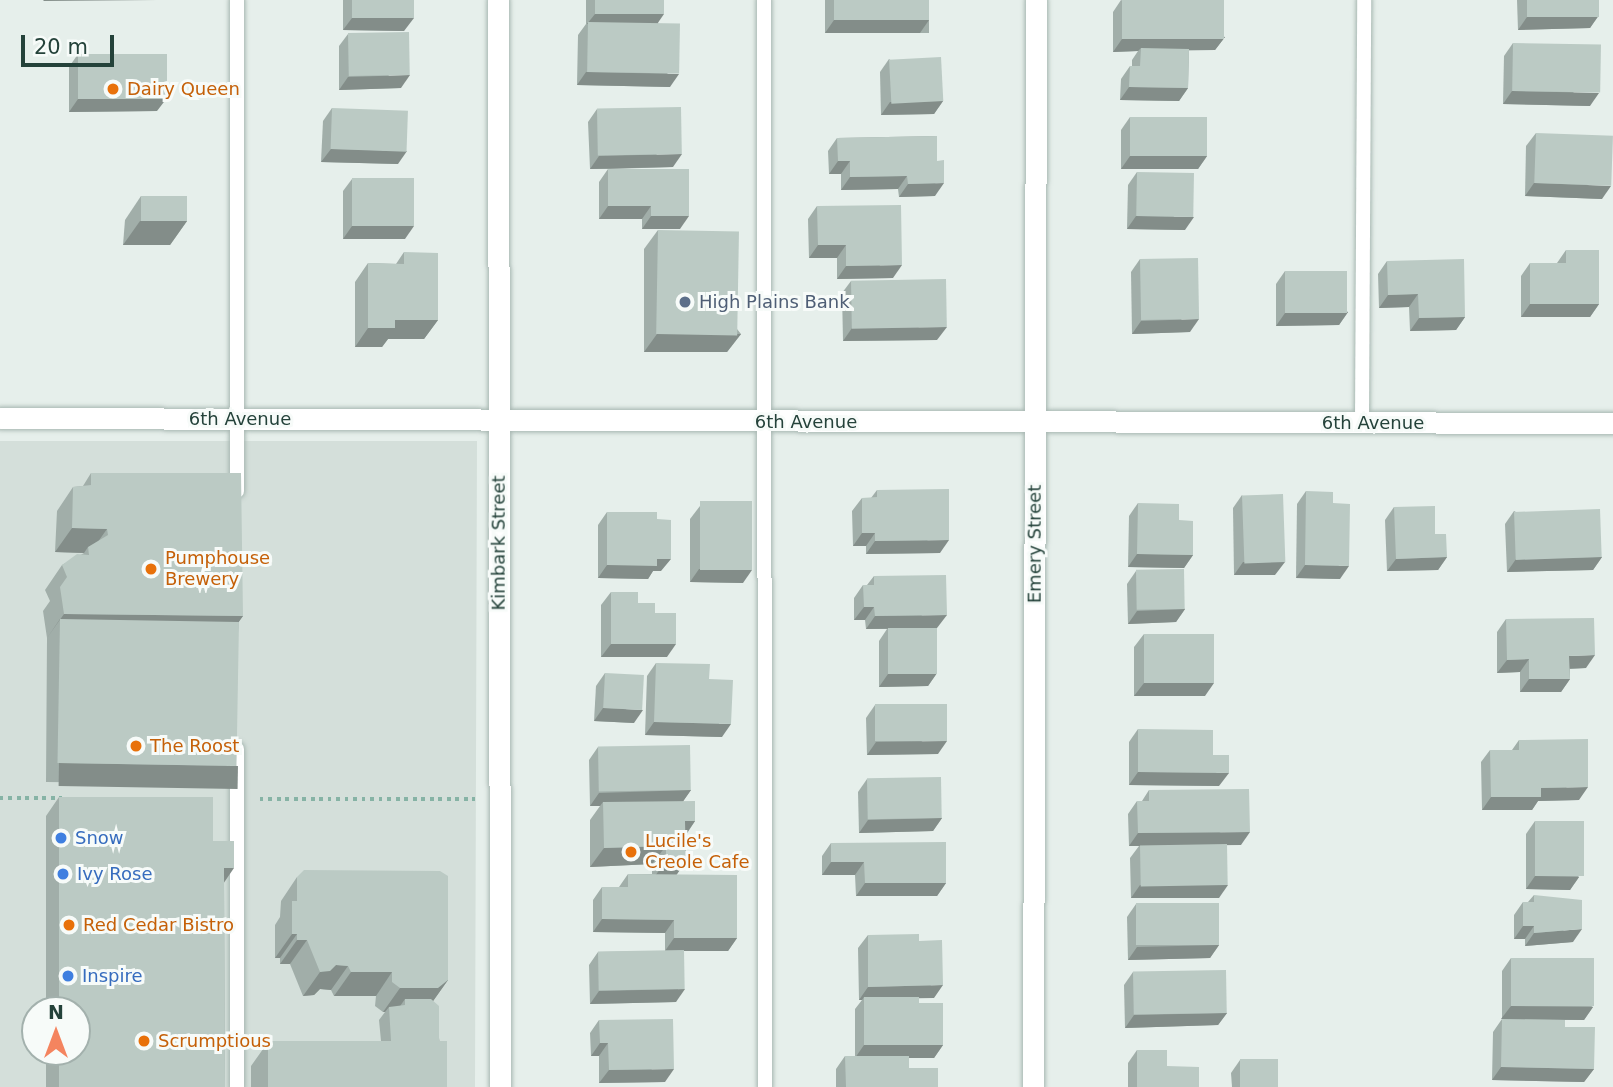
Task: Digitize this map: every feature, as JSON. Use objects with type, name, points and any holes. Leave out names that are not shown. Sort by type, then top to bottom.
[{"type":"street","name":"Kimbark Street","points":[[498,0],[500,1087]]},
{"type":"street","name":"Emery Street","points":[[1033,1087],[1037,0]]},
{"type":"street","name":"6th Avenue","points":[[0,418],[1613,423]]},
{"type":"lane","points":[[237,0],[237,512]]},
{"type":"lane","points":[[764,0],[762,421],[765,1087]]},
{"type":"lane","points":[[1362,423],[1364,0]]},
{"type":"lane","points":[[237,730],[237,1087]]},
{"type":"shaded area","points":[[0,441],[477,441],[475,1087],[0,1087]]},
{"type":"building","points":[[352,0],[414,0],[414,18],[352,18]]},
{"type":"building","points":[[595,0],[664,0],[664,14],[595,14]]},
{"type":"building","points":[[834,0],[929,0],[929,20],[834,20]]},
{"type":"building","points":[[1122,0],[1224,0],[1224,39],[1122,39]]},
{"type":"building","points":[[1527,0],[1599,0],[1599,17],[1527,17]]},
{"type":"building","points":[[588,22],[680,24],[679,74],[587,72]]},
{"type":"building","points":[[409,32],[410,75],[349,76],[348,33]]},
{"type":"building","points":[[1513,43],[1601,45],[1600,93],[1512,91]]},
{"type":"building","points":[[1141,48],[1189,49],[1188,88],[1129,87],[1130,66],[1140,66]]},
{"type":"building","name":"Dairy Queen","points":[[78,54],[167,54],[167,99],[78,99]]},
{"type":"building","points":[[941,57],[943,101],[891,104],[889,60]]},
{"type":"building","points":[[681,107],[682,154],[598,155],[597,108]]},
{"type":"building","points":[[332,108],[408,111],[407,152],[331,149]]},
{"type":"building","points":[[1130,117],[1207,117],[1207,156],[1130,156]]},
{"type":"building","points":[[1536,133],[1613,136],[1611,186],[1534,183]]},
{"type":"building","points":[[937,136],[937,161],[944,160],[944,183],[908,184],[907,176],[850,177],[850,161],[838,161],[837,138]]},
{"type":"building","points":[[608,169],[689,169],[689,216],[651,216],[651,206],[608,206]]},
{"type":"building","points":[[1137,172],[1194,173],[1193,217],[1136,216]]},
{"type":"building","points":[[352,178],[414,178],[414,226],[352,226]]},
{"type":"building","points":[[141,196],[187,196],[187,221],[141,221]]},
{"type":"building","points":[[901,205],[902,265],[846,266],[846,245],[818,245],[817,206]]},
{"type":"building","name":"High Plains Bank","points":[[658,230],[739,231],[737,335],[656,334]]},
{"type":"building","points":[[1566,250],[1599,250],[1599,304],[1530,304],[1530,263],[1566,263]]},
{"type":"building","points":[[404,252],[438,253],[438,320],[395,320],[395,328],[368,328],[368,263],[404,264]]},
{"type":"building","points":[[1198,258],[1199,319],[1141,320],[1140,259]]},
{"type":"building","points":[[1464,259],[1465,317],[1419,318],[1418,294],[1388,295],[1387,261]]},
{"type":"building","points":[[1285,271],[1347,271],[1347,313],[1285,313]]},
{"type":"building","points":[[946,279],[947,327],[852,329],[851,281]]},
{"type":"building","name":"Pumphouse Brewery","points":[[91,473],[241,473],[243,616],[64,614],[60,587],[67,577],[62,565],[77,554],[89,555],[88,547],[108,535],[107,529],[72,528],[73,487],[91,485]]},
{"type":"building","points":[[949,489],[949,540],[875,541],[875,533],[862,533],[862,498],[877,497],[877,490]]},
{"type":"building","points":[[1306,491],[1333,492],[1333,503],[1350,504],[1349,566],[1305,565]]},
{"type":"building","points":[[1283,494],[1285,562],[1244,563],[1242,495]]},
{"type":"building","points":[[700,501],[752,501],[752,570],[700,570]]},
{"type":"building","points":[[1138,503],[1179,504],[1179,520],[1193,521],[1193,555],[1137,554]]},
{"type":"building","points":[[1435,506],[1435,534],[1446,534],[1447,557],[1396,559],[1394,507]]},
{"type":"building","points":[[1600,509],[1602,557],[1516,560],[1514,512]]},
{"type":"building","points":[[607,512],[657,512],[657,519],[671,520],[671,559],[657,559],[657,566],[607,565]]},
{"type":"building","points":[[1184,569],[1185,609],[1137,610],[1136,570]]},
{"type":"building","points":[[946,575],[947,615],[875,616],[874,607],[864,607],[863,585],[874,585],[874,576]]},
{"type":"building","points":[[611,592],[638,592],[638,603],[655,603],[655,613],[676,613],[676,644],[611,644]]},
{"type":"building","points":[[1594,618],[1595,655],[1569,656],[1570,679],[1529,679],[1529,659],[1507,660],[1506,619]]},
{"type":"building","points":[[60,619],[239,622],[236,766],[57,763]]},
{"type":"building","points":[[888,628],[937,628],[937,674],[888,674]]},
{"type":"building","points":[[1144,634],[1214,634],[1214,683],[1144,683]]},
{"type":"building","points":[[656,663],[710,664],[709,679],[733,680],[731,724],[654,722]]},
{"type":"building","points":[[605,673],[644,675],[642,710],[603,708]]},
{"type":"building","points":[[875,704],[947,704],[947,741],[875,741]]},
{"type":"building","points":[[1138,729],[1213,730],[1213,755],[1229,755],[1229,773],[1138,772]]},
{"type":"building","points":[[1588,739],[1588,787],[1541,788],[1541,797],[1491,797],[1490,750],[1519,750],[1519,740]]},
{"type":"building","points":[[690,745],[691,790],[599,792],[598,747]]},
{"type":"building","points":[[941,777],[942,818],[868,819],[867,778]]},
{"type":"building","points":[[1249,789],[1250,832],[1138,833],[1137,801],[1149,801],[1149,790]]},
{"type":"building","points":[[59,797],[213,797],[213,841],[234,841],[234,868],[224,868],[225,1087],[59,1087],[59,1066],[91,1066],[91,996],[59,996]]},
{"type":"building","points":[[695,801],[695,821],[685,821],[686,861],[666,861],[666,846],[604,848],[603,802]]},
{"type":"building","points":[[1535,821],[1584,821],[1584,876],[1535,876]]},
{"type":"building","points":[[946,842],[946,883],[865,883],[864,862],[831,862],[831,843]]},
{"type":"building","points":[[1227,844],[1228,885],[1141,887],[1140,846]]},
{"type":"building","points":[[304,870],[440,871],[448,876],[448,980],[438,988],[400,988],[392,982],[392,972],[351,972],[348,966],[336,965],[330,971],[320,972],[307,940],[297,940],[297,934],[292,934],[292,901],[297,901],[297,877]]},
{"type":"building","points":[[628,874],[737,875],[737,938],[674,938],[674,920],[602,919],[602,887],[628,887]]},
{"type":"building","points":[[1534,895],[1582,900],[1582,929],[1534,933],[1534,926],[1523,926],[1523,902],[1534,902]]},
{"type":"building","points":[[1136,903],[1219,903],[1219,945],[1136,945]]},
{"type":"building","points":[[919,934],[919,941],[942,940],[943,985],[868,987],[868,935]]},
{"type":"building","points":[[684,950],[685,989],[599,990],[598,952]]},
{"type":"building","points":[[1511,958],[1594,958],[1594,1006],[1511,1006]]},
{"type":"building","points":[[1226,970],[1227,1013],[1134,1015],[1133,972]]},
{"type":"building","points":[[864,997],[919,997],[919,1003],[943,1003],[943,1045],[864,1045]]},
{"type":"building","points":[[405,999],[431,999],[439,1006],[439,1041],[391,1041],[389,1007],[405,1005]]},
{"type":"building","points":[[673,1019],[674,1069],[609,1070],[608,1043],[600,1043],[599,1020]]},
{"type":"building","points":[[1502,1019],[1565,1020],[1565,1027],[1595,1027],[1594,1069],[1501,1067]]},
{"type":"building","points":[[268,1041],[447,1041],[447,1087],[268,1087]]},
{"type":"building","points":[[1137,1050],[1167,1050],[1167,1066],[1199,1067],[1199,1087],[1137,1087]]},
{"type":"building","points":[[845,1056],[909,1056],[909,1068],[938,1068],[938,1087],[846,1087]]},
{"type":"building","points":[[1240,1059],[1278,1059],[1278,1087],[1240,1087]]},
{"type":"place","name":"Dairy Queen","points":[[113,89]]},
{"type":"place","name":"High Plains Bank","points":[[685,302]]},
{"type":"place","name":"Pumphouse Brewery","points":[[151,569]]},
{"type":"place","name":"The Roost","points":[[136,746]]},
{"type":"place","name":"Snow","points":[[61,838]]},
{"type":"place","name":"Lucile's Creole Cafe","points":[[631,852]]},
{"type":"place","name":"Ivy Rose","points":[[63,874]]},
{"type":"place","name":"Red Cedar Bistro","points":[[69,925]]},
{"type":"place","name":"Inspire","points":[[68,976]]},
{"type":"place","name":"Scrumptious","points":[[144,1041]]}]
